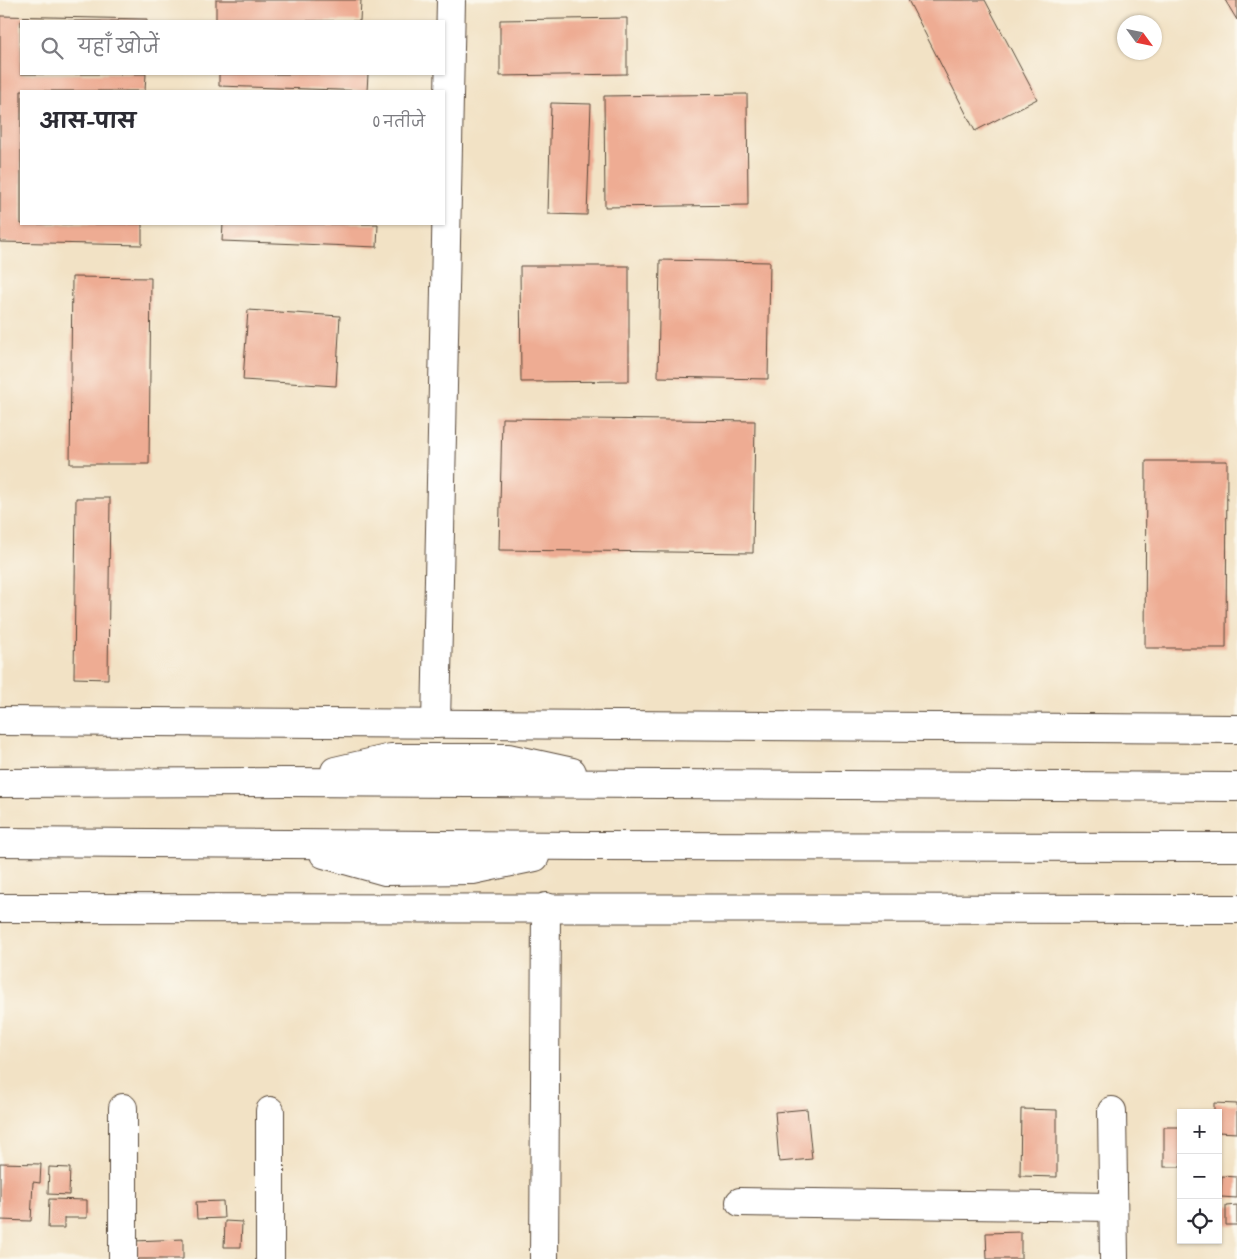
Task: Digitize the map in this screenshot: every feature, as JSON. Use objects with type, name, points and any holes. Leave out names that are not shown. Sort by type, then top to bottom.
[{"type":"street","points":[[436,724],[451,0]]},
{"type":"street","points":[[0,721],[1237,729]]},
{"type":"street","points":[[0,783],[623,783],[1237,787]]},
{"type":"street","points":[[0,842],[591,846],[1237,847]]},
{"type":"street","points":[[544,1259],[546,907]]},
{"type":"street","points":[[0,908],[1237,908]]},
{"type":"street","points":[[123,1108],[123,1259]]},
{"type":"street","points":[[270,1111],[270,1259]]},
{"type":"street","points":[[1112,1111],[1114,1259]]},
{"type":"street","points":[[740,1202],[1113,1207]]},
{"type":"building","points":[[216,0],[361,0],[360,20],[216,20]]},
{"type":"building","points":[[908,0],[985,0],[1037,99],[975,131]]},
{"type":"building","points":[[1225,0],[1237,0],[1237,20]]},
{"type":"building","points":[[0,16],[147,19],[20,20],[20,75],[146,75],[145,90],[20,90],[20,225],[142,225],[142,245],[0,242]]},
{"type":"building","points":[[627,18],[627,74],[500,76],[500,20]]},
{"type":"building","points":[[219,75],[368,75],[367,90],[219,86]]},
{"type":"building","points":[[747,94],[748,205],[605,207],[604,96]]},
{"type":"building","points":[[551,103],[591,104],[587,215],[548,214]]},
{"type":"building","points":[[223,225],[378,225],[377,247],[222,241]]},
{"type":"building","points":[[660,260],[770,262],[768,379],[658,377]]},
{"type":"building","points":[[520,266],[629,266],[629,381],[521,382]]},
{"type":"building","points":[[72,277],[151,278],[149,464],[70,464]]},
{"type":"building","points":[[248,310],[340,316],[336,386],[243,380]]},
{"type":"building","points":[[502,418],[755,421],[753,553],[499,550]]},
{"type":"building","points":[[1146,461],[1227,461],[1226,648],[1145,648]]},
{"type":"building","points":[[76,498],[110,498],[108,679],[74,678]]},
{"type":"building","points":[[1214,1103],[1237,1104],[1237,1133],[1222,1132],[1222,1109],[1214,1109]]},
{"type":"building","points":[[807,1109],[812,1159],[779,1162],[775,1112]]},
{"type":"building","points":[[1021,1109],[1057,1110],[1057,1177],[1020,1176]]},
{"type":"building","points":[[1164,1127],[1177,1127],[1177,1167],[1164,1167]]},
{"type":"building","points":[[0,1163],[41,1164],[40,1183],[33,1182],[31,1221],[0,1220]]},
{"type":"building","points":[[49,1167],[70,1168],[69,1195],[48,1194]]},
{"type":"building","points":[[1222,1176],[1237,1177],[1237,1198],[1222,1197]]},
{"type":"building","points":[[49,1199],[87,1200],[87,1218],[64,1218],[64,1228],[48,1228]]},
{"type":"building","points":[[223,1201],[224,1218],[197,1219],[196,1202]]},
{"type":"building","points":[[1237,1205],[1237,1225],[1226,1225],[1226,1206]]},
{"type":"building","points":[[225,1221],[242,1222],[241,1247],[224,1247]]},
{"type":"building","points":[[1021,1232],[1021,1259],[987,1259],[986,1233]]},
{"type":"building","points":[[183,1239],[183,1259],[134,1259],[134,1241]]}]
